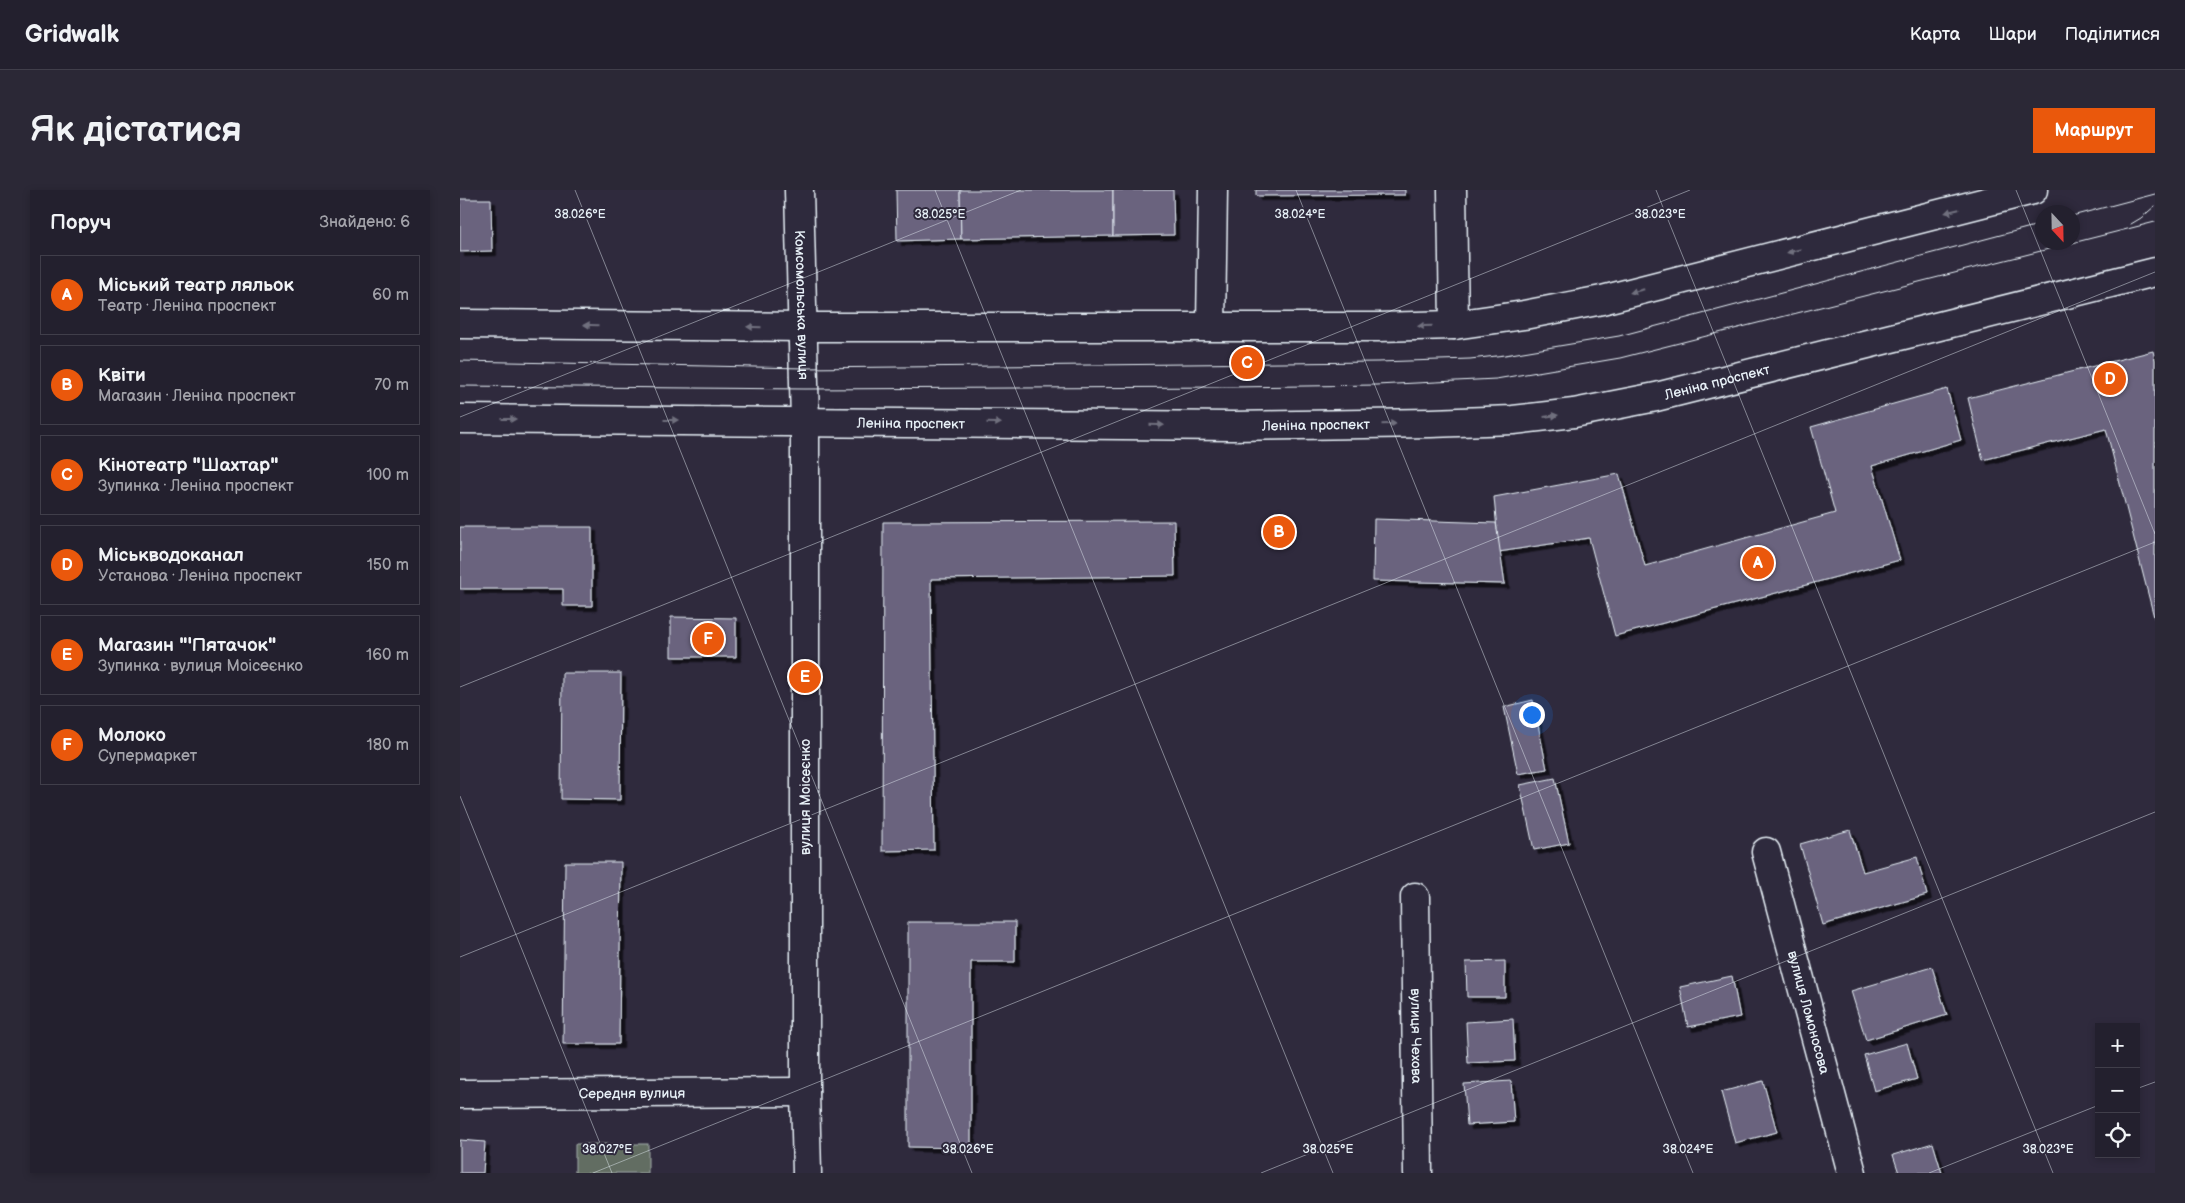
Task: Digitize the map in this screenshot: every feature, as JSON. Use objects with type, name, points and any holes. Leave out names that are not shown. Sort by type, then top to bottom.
[{"type":"main road","name":"Комсомольська вулиця","points":[[799,190],[805,421]]},
{"type":"main road","points":[[1211,326],[1213,190]]},
{"type":"main road","points":[[1452,190],[1454,325]]},
{"type":"main road","points":[[460,324],[803,327],[1454,325],[1524,315],[1602,300],[2033,190]]},
{"type":"main road","name":"Леніна проспект","points":[[460,419],[1233,426],[1431,424],[1513,420],[1574,413],[1656,397],[2155,272]]},
{"type":"main road","name":"вулиця Моісеєнко","points":[[805,421],[805,1092],[807,1173]]},
{"type":"main road","name":"вулиця Ломоносова","points":[[1766,852],[1852,1173]]},
{"type":"main road","name":"вулиця Чехова","points":[[1415,898],[1418,1173]]},
{"type":"main road","name":"Середня вулиця","points":[[460,1094],[805,1092]]},
{"type":"green space","points":[[575,1144],[648,1144],[648,1173],[575,1173]]},
{"type":"building","points":[[896,190],[960,190],[961,239],[897,241]]},
{"type":"building","points":[[960,190],[1113,190],[1113,236],[961,239]]},
{"type":"building","points":[[1113,190],[1173,190],[1174,235],[1113,236]]},
{"type":"building","points":[[1256,190],[1405,190],[1405,195],[1256,196]]},
{"type":"building","points":[[460,199],[491,199],[492,251],[460,252]]},
{"type":"building","points":[[2153,351],[2155,360],[2155,621],[2106,429],[1983,460],[1968,398]]},
{"type":"building","points":[[1947,389],[1961,440],[1872,466],[1900,560],[1615,636],[1589,538],[1499,552],[1494,497],[1619,474],[1645,566],[1835,513],[1811,427]]},
{"type":"building","points":[[1374,519],[1496,523],[1505,584],[1373,581]]},
{"type":"building","points":[[1174,521],[1175,576],[931,579],[934,850],[882,851],[883,522]]},
{"type":"building","points":[[460,527],[592,527],[592,606],[563,606],[563,589],[460,589]]},
{"type":"building","points":[[671,617],[736,618],[736,657],[671,657]]},
{"type":"building","points":[[562,673],[621,673],[620,800],[561,799]]},
{"type":"building","points":[[1533,700],[1547,769],[1518,774],[1504,707]]},
{"type":"building","points":[[1555,778],[1569,843],[1534,850],[1520,785]]},
{"type":"building","points":[[1850,830],[1863,872],[1917,857],[1927,895],[1823,925],[1800,844]]},
{"type":"building","points":[[565,862],[621,862],[619,1044],[563,1044]]},
{"type":"building","points":[[908,922],[1015,922],[1015,962],[971,962],[971,1148],[908,1147]]},
{"type":"building","points":[[1505,961],[1505,997],[1467,997],[1466,962]]},
{"type":"building","points":[[1932,967],[1947,1015],[1866,1040],[1851,991]]},
{"type":"building","points":[[1732,976],[1740,1017],[1688,1027],[1680,987]]},
{"type":"building","points":[[1513,1019],[1515,1061],[1468,1063],[1466,1022]]},
{"type":"building","points":[[1907,1043],[1917,1079],[1874,1091],[1864,1055]]},
{"type":"building","points":[[1511,1081],[1514,1122],[1467,1125],[1464,1084]]},
{"type":"building","points":[[1763,1081],[1777,1132],[1735,1143],[1721,1092]]},
{"type":"building","points":[[460,1140],[485,1142],[483,1173],[460,1173]]},
{"type":"building","points":[[1933,1143],[1942,1173],[1899,1173],[1893,1155]]},
{"type":"tram line","points":[[2080,214],[2155,194]]},
{"type":"tram line","points":[[2131,224],[2155,206]]},
{"type":"tram line","points":[[460,386],[805,389],[1233,387],[1376,385],[1496,379],[1620,358],[2155,222]]},
{"type":"tram line","points":[[460,361],[804,368],[1378,362],[1470,359],[1619,336],[2035,226]]},
{"type":"place","name":"Кінотеатр \"Шахтар\"","points":[[1247,363]]},
{"type":"place","name":"Міськводоканал","points":[[2110,379]]},
{"type":"place","name":"Квіти","points":[[1279,532]]},
{"type":"place","name":"Міський театр ляльок","points":[[1758,563]]},
{"type":"place","name":"Молоко","points":[[708,639]]},
{"type":"place","name":"Магазин \"'Пятачок\"","points":[[805,677]]}]
